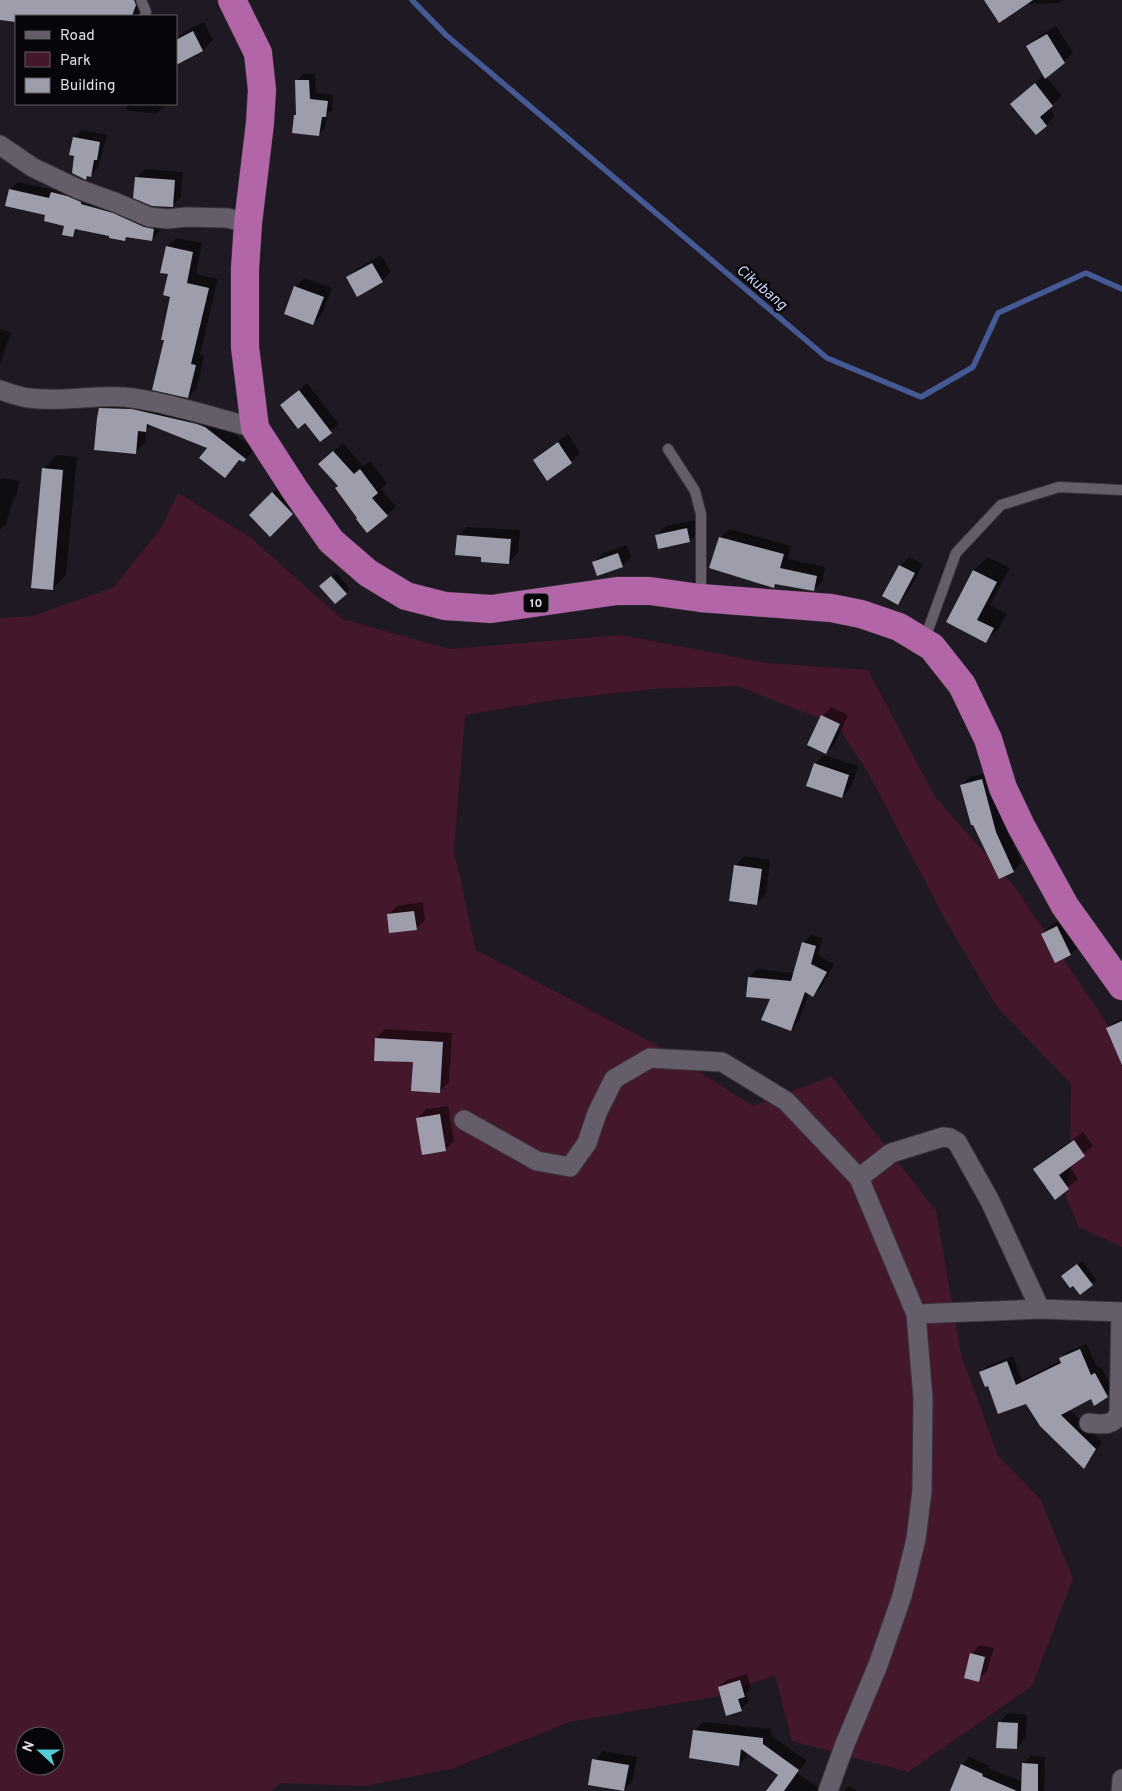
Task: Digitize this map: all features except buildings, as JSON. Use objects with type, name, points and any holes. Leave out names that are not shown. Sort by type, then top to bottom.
[{"type":"highway","name":"10","points":[[232,0],[258,53],[262,90],[245,268],[245,347],[255,428],[295,490],[332,542],[368,573],[406,596],[445,606],[491,609],[617,591],[650,591],[700,598],[830,608],[861,614],[899,627],[932,647],[962,686],[988,739],[1003,788],[1021,826],[1065,906],[1122,986]]},
{"type":"street","points":[[0,145],[32,167],[78,189],[148,217],[168,219],[186,217],[227,218],[248,223]]},
{"type":"street","points":[[0,390],[29,398],[81,399],[111,396],[132,398],[163,404],[255,428]]},
{"type":"street","points":[[464,1120],[537,1161],[570,1167],[587,1144],[597,1113],[614,1079],[650,1058],[722,1062],[786,1101],[859,1178],[916,1314],[923,1398],[922,1491],[916,1539],[902,1596],[884,1648],[828,1791]]},
{"type":"street","points":[[859,1178],[891,1153],[943,1136],[957,1142],[990,1201],[1040,1309]]},
{"type":"street","points":[[916,1314],[1040,1309],[1122,1312],[1120,1413],[1113,1422],[1108,1424],[1089,1423]]},
{"type":"street","points":[[1121,1791],[1122,1779]]},
{"type":"lane","points":[[141,0],[146,12],[145,15]]},
{"type":"lane","points":[[668,449],[695,492],[701,514],[700,598]]},
{"type":"lane","points":[[923,642],[956,553],[1001,505],[1059,487],[1122,490]]},
{"type":"green space","points":[[178,493],[251,538],[342,619],[449,649],[621,635],[767,663],[868,670],[935,797],[1015,887],[1122,1046],[1122,1247],[1079,1227],[1066,1198],[1070,1161],[1071,1084],[997,1007],[946,921],[870,776],[837,725],[737,686],[652,689],[561,699],[465,715],[454,851],[476,950],[655,1044],[753,1106],[831,1076],[936,1211],[961,1354],[998,1456],[1041,1500],[1073,1579],[1032,1686],[908,1772],[792,1741],[775,1675],[714,1697],[569,1722],[454,1768],[364,1786],[281,1783],[270,1791],[0,1791],[0,618],[33,616],[114,587],[161,528]]},
{"type":"waterway","name":"Cikubang","points":[[412,0],[446,35],[827,358],[921,397],[973,367],[998,313],[1086,273],[1122,289]]}]
